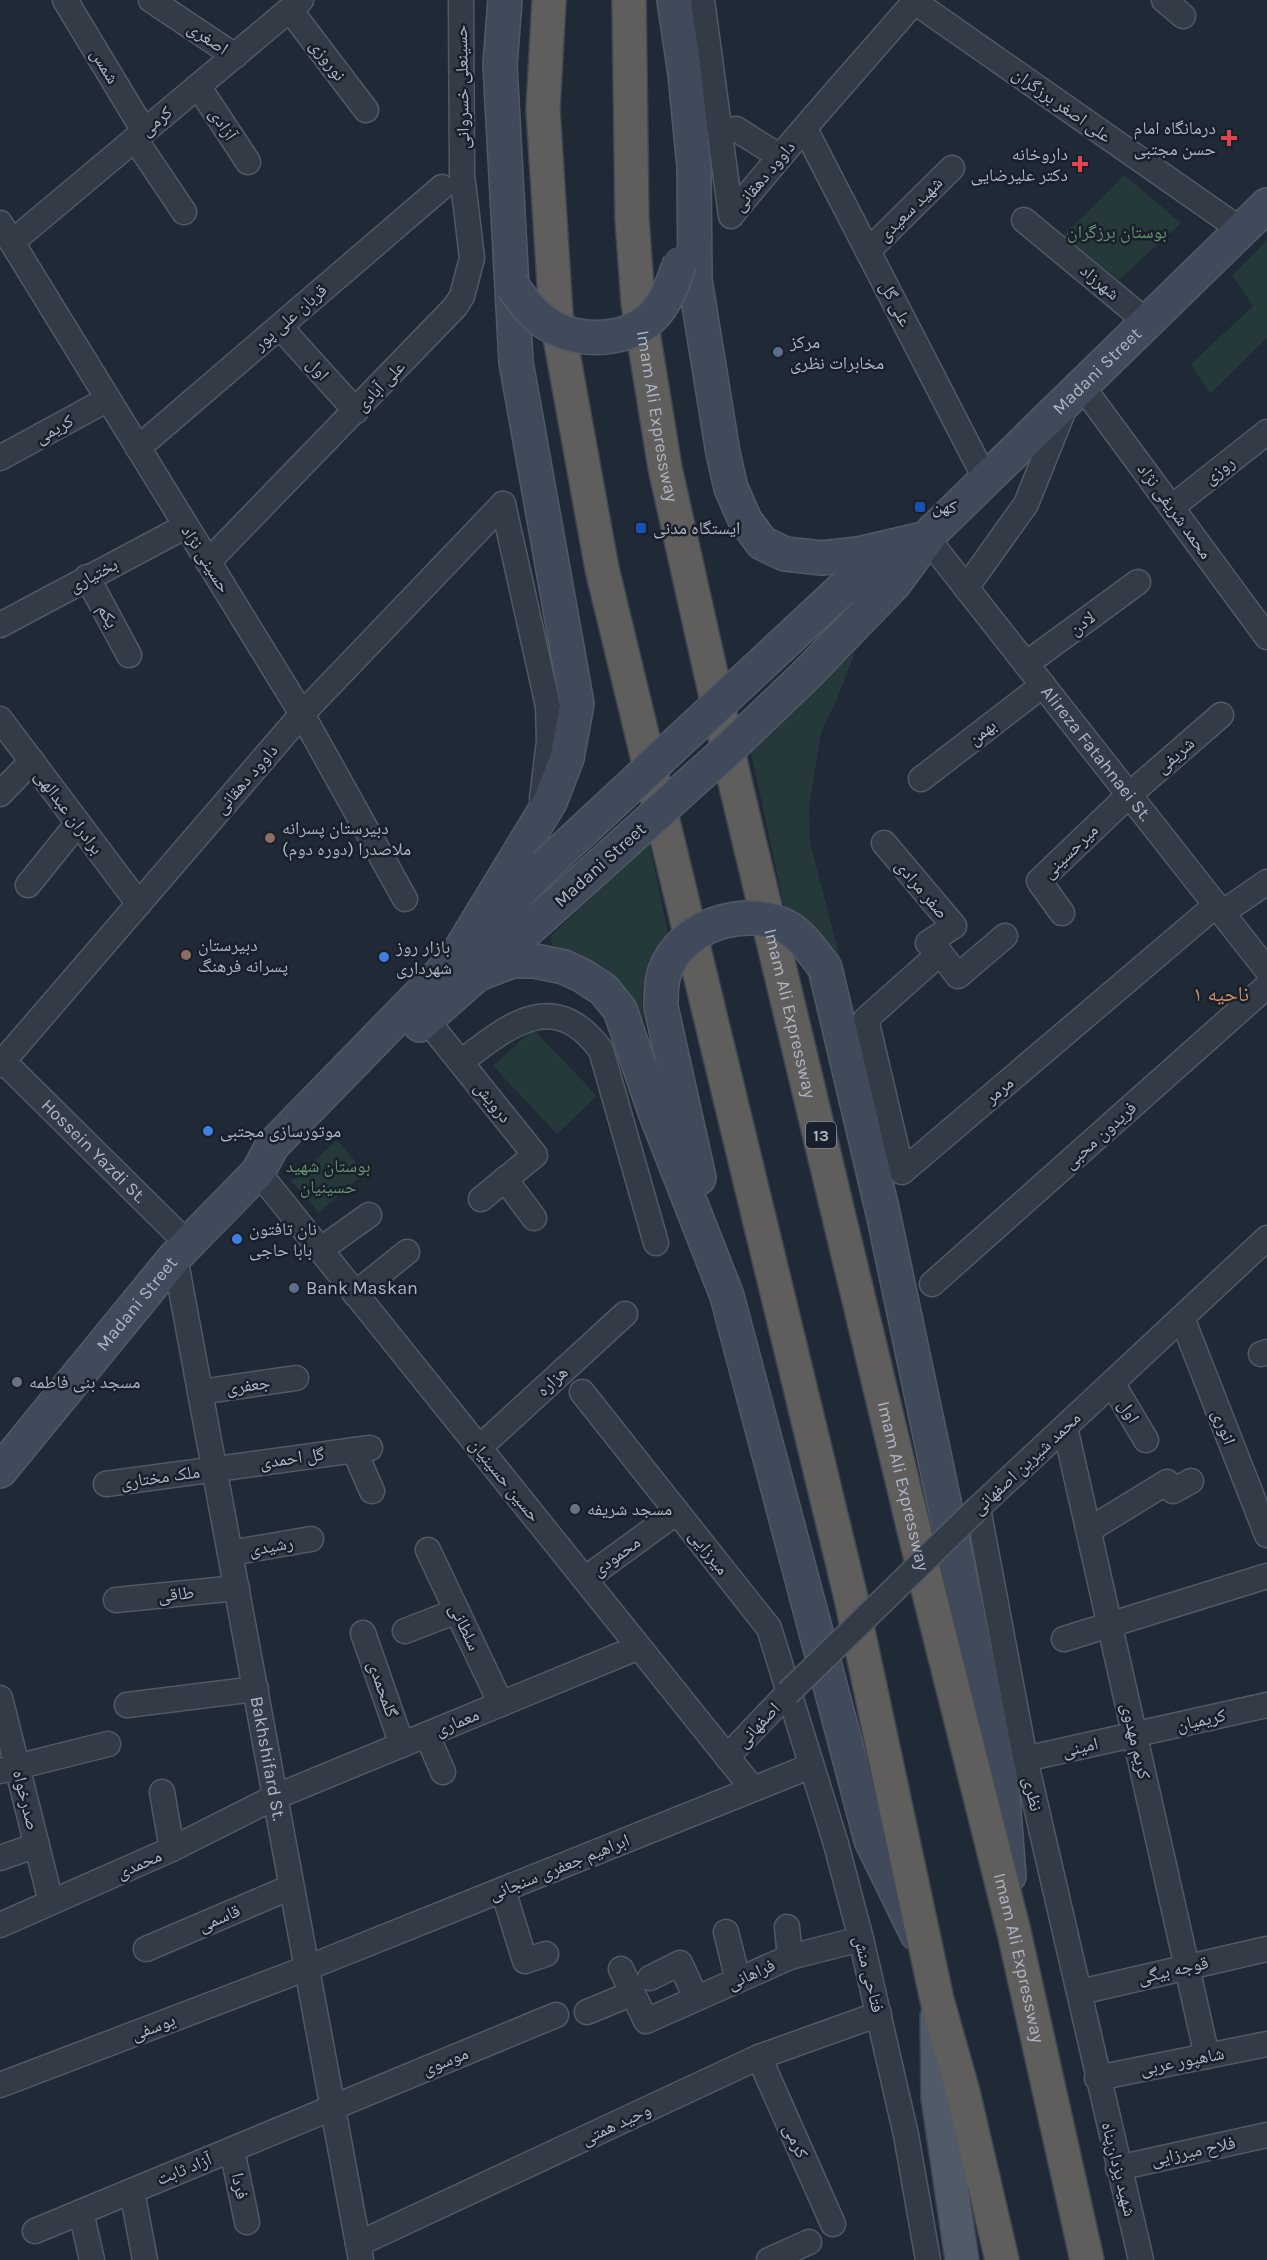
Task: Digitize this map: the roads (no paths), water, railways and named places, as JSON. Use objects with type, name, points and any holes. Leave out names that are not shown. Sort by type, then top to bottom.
[{"type":"highway","points":[[549,0],[543,109],[556,315],[602,569],[851,1598],[928,1958],[963,2092],[1002,2260]]},
{"type":"highway","name":"Imam Ali Expressway","points":[[629,0],[632,219],[638,302],[665,468],[736,786],[930,1598],[1014,1932],[1087,2260]]},
{"type":"main road","points":[[463,969],[550,802],[567,758],[577,704],[516,362],[500,65],[505,0]]},
{"type":"main road","points":[[512,286],[539,318],[564,333],[596,338],[629,332],[653,316],[669,294],[680,263],[681,234],[669,126],[674,0]]},
{"type":"main road","points":[[674,0],[685,74],[694,167],[695,280],[727,470],[731,488],[745,520],[762,543],[785,554],[822,558],[858,554],[927,538]]},
{"type":"main road","name":"Madani Street","points":[[0,1471],[182,1250],[258,1172],[285,1163],[419,1010],[463,969],[567,895],[735,743],[807,674],[894,584],[927,538],[1267,205]]},
{"type":"main road","name":"Madani Street","points":[[463,969],[546,865],[841,590],[889,555],[927,538]]},
{"type":"main road","points":[[928,1958],[871,1840],[727,1296],[661,1007],[662,978],[669,961],[679,947],[699,930],[715,925],[737,920],[763,919],[787,927],[806,943],[825,968],[883,1213],[1002,1786],[1014,1932]]},
{"type":"main road","points":[[463,969],[512,961],[535,961],[564,967],[604,990],[620,1010],[655,1112],[727,1296]]},
{"type":"main road","points":[[938,2001],[938,2098],[962,2260]]},
{"type":"main road","points":[[1077,2214],[1095,2260]]},
{"type":"street","name":"شمس","points":[[65,0],[184,212]]},
{"type":"street","name":"اصغری","points":[[151,0],[235,56]]},
{"type":"street","name":"حسینعلی خسروانی","points":[[461,0],[462,174]]},
{"type":"street","name":"داوود دهقانی","points":[[702,0],[731,216],[779,156],[805,129],[914,0]]},
{"type":"street","name":"علی اصغر برزگران","points":[[914,0],[1241,230]]},
{"type":"street","points":[[1164,0],[1183,16]]},
{"type":"street","name":"کرمی","points":[[6,233],[140,135],[296,5]]},
{"type":"street","name":"نوروزی","points":[[296,5],[366,110]]},
{"type":"street","name":"آزادی","points":[[198,86],[248,162]]},
{"type":"street","points":[[736,129],[779,156]]},
{"type":"street","name":"علی گل","points":[[805,129],[986,480]]},
{"type":"street","name":"شهید سعیدی","points":[[868,251],[952,168]]},
{"type":"street","name":"علی آبادی","points":[[208,562],[455,307],[462,296],[472,258],[462,174]]},
{"type":"street","name":"قربان علی پور","points":[[138,448],[442,187]]},
{"type":"street","name":"شهرزاد","points":[[1024,220],[1147,322]]},
{"type":"street","name":"حسینی نژاد","points":[[6,233],[302,714],[405,899]]},
{"type":"street","name":"اول","points":[[280,327],[356,411]]},
{"type":"street","points":[[966,588],[1026,504],[1076,392]]},
{"type":"street","name":"محمد شریفی نژاد","points":[[1076,392],[1172,507],[1267,637]]},
{"type":"street","name":"کریمی","points":[[0,458],[108,399]]},
{"type":"street","name":"روزی","points":[[1172,507],[1267,432]]},
{"type":"street","name":"داوود دهقانی","points":[[1,1061],[302,714],[503,504],[548,706],[549,741],[540,819]]},
{"type":"street","name":"بختیاری","points":[[0,625],[186,526]]},
{"type":"street","name":"Alireza Fatahnaei St.","points":[[927,538],[1267,970]]},
{"type":"street","name":"یکم","points":[[87,577],[129,655]]},
{"type":"street","name":"لادن","points":[[1026,664],[1138,582]]},
{"type":"street","name":"بهمن","points":[[921,779],[1043,685]]},
{"type":"street","name":"شریفی","points":[[1129,795],[1221,715]]},
{"type":"street","name":"برادران عبدالهی","points":[[0,719],[139,904]]},
{"type":"street","points":[[0,794],[32,761]]},
{"type":"street","name":"میرحسینی","points":[[1062,913],[1039,881],[1129,795]]},
{"type":"street","points":[[28,885],[78,823]]},
{"type":"street","name":"صفر مرادی","points":[[884,843],[954,926],[928,944],[940,953]]},
{"type":"street","points":[[1219,909],[1267,882]]},
{"type":"street","name":"مرمر","points":[[940,953],[866,1019],[902,1172],[1219,909]]},
{"type":"street","points":[[940,953],[958,976],[1005,936]]},
{"type":"street","name":"فریدون محبی","points":[[932,1284],[1267,986]]},
{"type":"street","name":"درویش","points":[[419,1010],[535,1155],[481,1199]]},
{"type":"street","points":[[461,1062],[503,1030],[535,1016],[553,1016],[572,1021],[589,1034],[601,1050],[656,1243]]},
{"type":"street","name":"Hossein Yazdi St.","points":[[1,1061],[182,1250]]},
{"type":"street","name":"حسین حسینیان","points":[[258,1172],[753,1789]]},
{"type":"street","points":[[505,1179],[534,1218]]},
{"type":"street","points":[[320,1250],[369,1215]]},
{"type":"street","name":"محمد شیرین اصفهانی","points":[[788,1692],[978,1508],[1267,1238]]},
{"type":"street","name":"Bakhshifard St.","points":[[182,1250],[200,1392],[360,2252]]},
{"type":"street","points":[[355,1294],[407,1252]]},
{"type":"street","name":"هزاره","points":[[479,1448],[624,1314]]},
{"type":"street","name":"انوری","points":[[1182,1318],[1267,1535]]},
{"type":"street","name":"جعفری","points":[[200,1392],[296,1378]]},
{"type":"street","name":"اول","points":[[1112,1383],[1146,1440]]},
{"type":"street","name":"میرزایی","points":[[582,1392],[769,1628]]},
{"type":"street","name":"کریم مهدوی","points":[[1065,1427],[1207,2056]]},
{"type":"street","name":"گل احمدی","points":[[214,1469],[362,1449],[372,1491]]},
{"type":"street","name":"ملک مختاری","points":[[106,1484],[214,1469]]},
{"type":"street","points":[[1089,1530],[1167,1482],[1173,1491],[1191,1481]]},
{"type":"street","name":"نظری","points":[[978,1508],[1025,1759],[1080,1992],[1097,2078]]},
{"type":"street","name":"محمودی","points":[[585,1579],[677,1512]]},
{"type":"street","name":"رشیدی","points":[[230,1553],[311,1539]]},
{"type":"street","name":"سلطانی","points":[[428,1550],[501,1704]]},
{"type":"street","points":[[1064,1639],[1267,1576]]},
{"type":"street","name":"طاقی","points":[[116,1600],[237,1588]]},
{"type":"street","points":[[405,1631],[457,1611]]},
{"type":"street","name":"فتاحی منش","points":[[769,1628],[836,1844],[861,1939],[906,2135],[928,2260]]},
{"type":"street","name":"گلمحمدی","points":[[363,1633],[402,1745]]},
{"type":"street","name":"معماری","points":[[275,1797],[639,1647]]},
{"type":"street","points":[[127,1705],[255,1689]]},
{"type":"street","name":"اصفهانی","points":[[727,1757],[788,1692]]},
{"type":"street","name":"صدرخواه","points":[[0,1701],[8,1768],[37,1845],[51,1902]]},
{"type":"street","name":"کریمیان","points":[[1135,1735],[1267,1705]]},
{"type":"street","points":[[427,1734],[442,1772]]},
{"type":"street","name":"امینی","points":[[1025,1759],[1135,1735]]},
{"type":"street","points":[[8,1768],[108,1744]]},
{"type":"street","name":"ابراهیم جعفری سنجانی","points":[[307,1968],[811,1766]]},
{"type":"street","points":[[162,1792],[172,1849]]},
{"type":"street","name":"محمدی","points":[[0,1925],[172,1849],[275,1797]]},
{"type":"street","points":[[0,1858],[37,1845]]},
{"type":"street","name":"قاسمی","points":[[146,1949],[291,1887]]},
{"type":"street","points":[[503,1890],[525,1961],[546,1954]]},
{"type":"street","points":[[787,1927],[790,1957]]},
{"type":"street","points":[[726,1932],[738,1980]]},
{"type":"street","name":"فراهانی","points":[[642,1986],[646,2021],[790,1957],[861,1939]]},
{"type":"street","name":"قوجه بیگی","points":[[1080,1992],[1267,1949]]},
{"type":"street","points":[[587,2012],[642,1986],[680,1963],[696,1998]]},
{"type":"street","name":"یوسفی","points":[[0,2085],[307,1968]]},
{"type":"street","points":[[621,1969],[642,1986]]},
{"type":"street","name":"وحید همتی","points":[[360,2252],[759,2057],[879,2014]]},
{"type":"street","name":"موسوی","points":[[333,2108],[556,2015]]},
{"type":"street","name":"شاهپور عربی","points":[[1097,2078],[1267,2044]]},
{"type":"street","name":"کرمی","points":[[759,2057],[833,2224]]},
{"type":"street","name":"شهید یزدان‌پناه","points":[[1097,2078],[1141,2260]]},
{"type":"street","name":"آزاد ثابت","points":[[35,2231],[333,2108]]},
{"type":"street","name":"فلاح میرزایی","points":[[1118,2168],[1267,2135]]},
{"type":"street","name":"فردا","points":[[232,2150],[247,2222]]},
{"type":"street","points":[[132,2191],[145,2260]]},
{"type":"street","points":[[81,2212],[92,2260]]},
{"type":"street","points":[[769,2260],[809,2242]]},
{"type":"place","name":"درمانگاه امام حسن مجتبی","points":[[1229,138]]},
{"type":"place","name":"داروخانه دکتر علیرضایی","points":[[1080,164]]},
{"type":"place","name":"مرکز مخابرات نظری","points":[[778,352]]},
{"type":"place","name":"کهن","points":[[920,507]]},
{"type":"place","name":"ایستگاه مدنی","points":[[641,528]]},
{"type":"place","name":"دبيرستان پسرانه ملاصدرا (دوره دوم)","points":[[270,838]]},
{"type":"place","name":"دبیرستان پسرانه فرهنگ","points":[[186,955]]},
{"type":"place","name":"بازار روز شهرداری","points":[[384,957]]},
{"type":"place","name":"موتورسازی مجتبی","points":[[208,1131]]},
{"type":"place","name":"نان تافتون بابا حاجی","points":[[237,1239]]},
{"type":"place","name":"Bank Maskan","points":[[294,1288]]},
{"type":"place","name":"مسجد بنی فاطمه","points":[[17,1382]]},
{"type":"place","name":"مسجد شریفه","points":[[575,1509]]},
{"type":"district","name":"ناحیه ۱","points":[[1221,994]]},
{"type":"park label","name":"بوستان برزگران","points":[[1117,232]]},
{"type":"park label","name":"بوستان شهید حسینیان","points":[[328,1176]]}]
